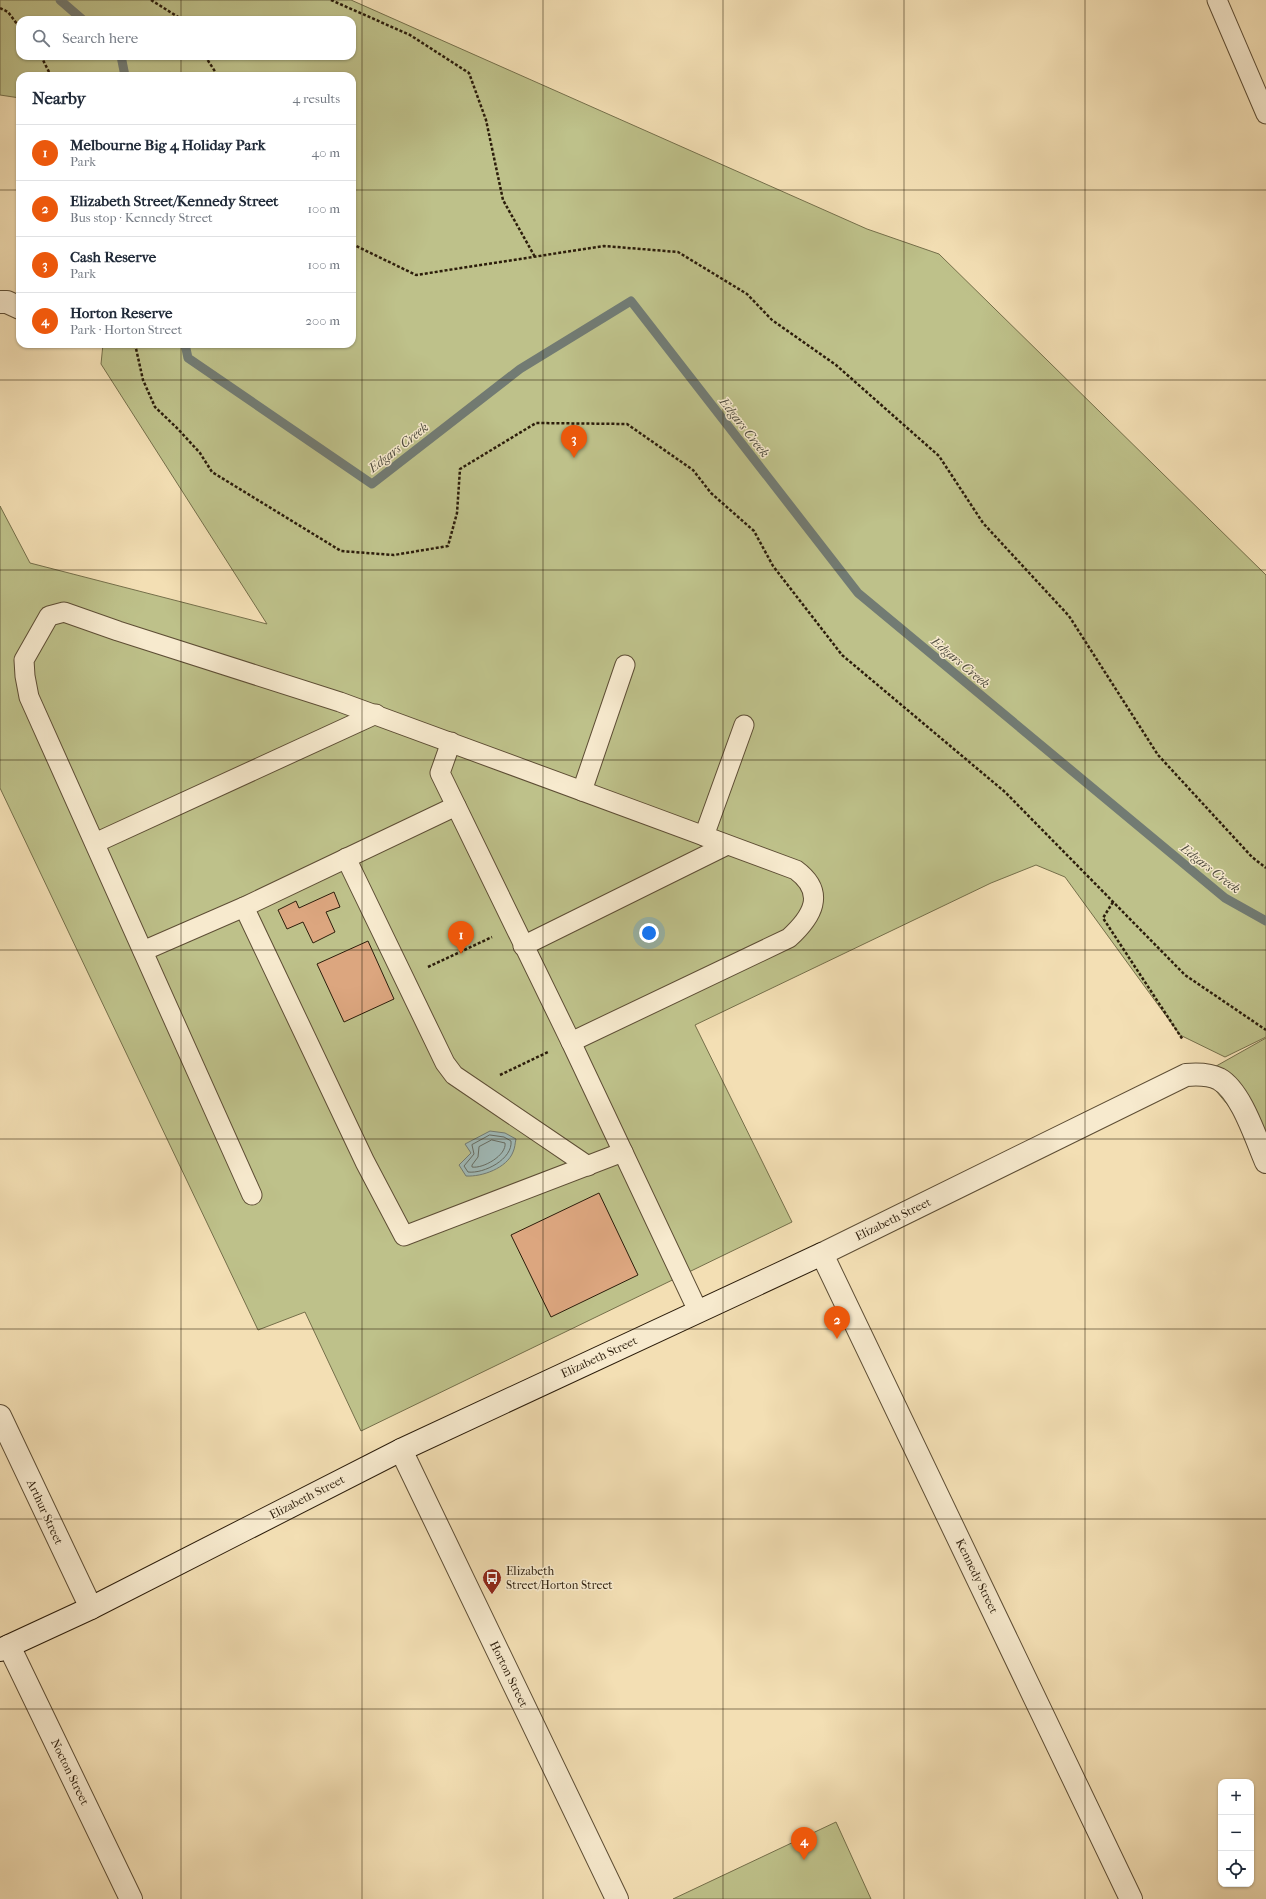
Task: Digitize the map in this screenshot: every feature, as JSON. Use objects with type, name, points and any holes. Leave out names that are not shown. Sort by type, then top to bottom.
[{"type":"street","points":[[0,302],[7,302],[16,306]]},
{"type":"street","name":"Elizabeth Street","points":[[4,1648],[91,1608],[402,1450],[698,1310],[822,1254],[1186,1075],[1202,1074],[1220,1080],[1236,1094],[1266,1162]]},
{"type":"street","name":"Kennedy Street","points":[[822,1254],[1131,1899]]},
{"type":"street","name":"Arthur Street","points":[[0,1416],[91,1608]]},
{"type":"street","name":"Horton Street","points":[[402,1450],[617,1899]]},
{"type":"street","name":"Nocton Street","points":[[4,1648],[130,1899]]},
{"type":"lane","points":[[1217,0],[1266,114]]},
{"type":"lane","points":[[252,1195],[29,696],[25,676],[24,660],[48,616],[64,612],[118,631],[376,714],[796,870],[806,878],[811,885],[814,902],[810,914],[803,926],[783,941],[570,1042]]},
{"type":"lane","points":[[582,791],[625,665]]},
{"type":"lane","points":[[95,843],[376,714]]},
{"type":"lane","points":[[704,836],[744,725]]},
{"type":"lane","points":[[451,742],[440,773],[698,1310]]},
{"type":"lane","points":[[143,951],[244,907],[456,806]]},
{"type":"lane","points":[[524,946],[727,845]]},
{"type":"lane","points":[[346,858],[445,1064],[454,1075],[588,1166]]},
{"type":"lane","points":[[244,907],[365,1162],[404,1236],[623,1152]]},
{"type":"path","points":[[151,0],[177,16]]},
{"type":"path","points":[[331,0],[410,35],[469,73],[486,120],[503,200],[535,257]]},
{"type":"path","points":[[0,8],[8,12],[16,23]]},
{"type":"path","points":[[43,60],[49,72]]},
{"type":"path","points":[[208,60],[215,72]]},
{"type":"path","points":[[356,246],[416,275],[604,246],[678,252],[747,294],[772,320],[836,365],[939,456],[983,523],[1069,616],[1158,755],[1252,857],[1266,868]]},
{"type":"path","points":[[135,348],[143,380],[155,407],[200,453],[212,472],[341,551],[394,555],[448,546],[457,513],[460,469],[536,423],[627,424],[693,470],[711,493],[754,531],[773,566],[842,654],[1005,792],[1185,975],[1266,1030]]},
{"type":"path","points":[[1113,902],[1103,918],[1183,1040]]},
{"type":"path","points":[[404,978],[515,927]]},
{"type":"path","points":[[473,1088],[570,1042]]},
{"type":"green space","points":[[0,0],[351,0],[867,229],[939,254],[1266,575],[1266,1037],[1225,1057],[1180,1035],[1065,877],[1036,865],[991,883],[695,1025],[792,1222],[361,1431],[305,1312],[258,1330],[0,788],[0,506],[30,563],[267,624],[101,364],[103,348],[356,348],[356,72],[16,72],[16,97],[0,95]]},
{"type":"green space","points":[[1266,1038],[1266,1151],[1202,1074]]},
{"type":"green space","points":[[836,1822],[871,1899],[673,1899]]},
{"type":"water","points":[[490,1131],[505,1133],[516,1139],[515,1147],[510,1158],[500,1167],[486,1173],[466,1176],[459,1165],[471,1153],[465,1144]]},
{"type":"building","points":[[334,892],[340,907],[326,912],[335,932],[313,943],[303,922],[287,929],[278,910],[296,901],[299,908]]},
{"type":"building","points":[[368,941],[394,999],[344,1022],[317,964]]},
{"type":"building","points":[[599,1193],[638,1275],[551,1317],[511,1235]]},
{"type":"waterway","name":"Edgars Creek","points":[[60,0],[78,16]]},
{"type":"waterway","name":"Edgars Creek","points":[[122,60],[124,72]]},
{"type":"waterway","name":"Edgars Creek","points":[[186,348],[188,358],[372,484],[520,369],[631,301],[858,593],[1225,898],[1266,921]]},
{"type":"place","name":"Cash Reserve","points":[[574,458]]},
{"type":"place","name":"Melbourne Big 4 Holiday Park","points":[[461,954]]},
{"type":"place","name":"Elizabeth Street/Kennedy Street","points":[[837,1339]]},
{"type":"place","name":"Elizabeth Street/Horton Street","points":[[492,1595]]},
{"type":"place","name":"Horton Reserve","points":[[804,1860]]}]
